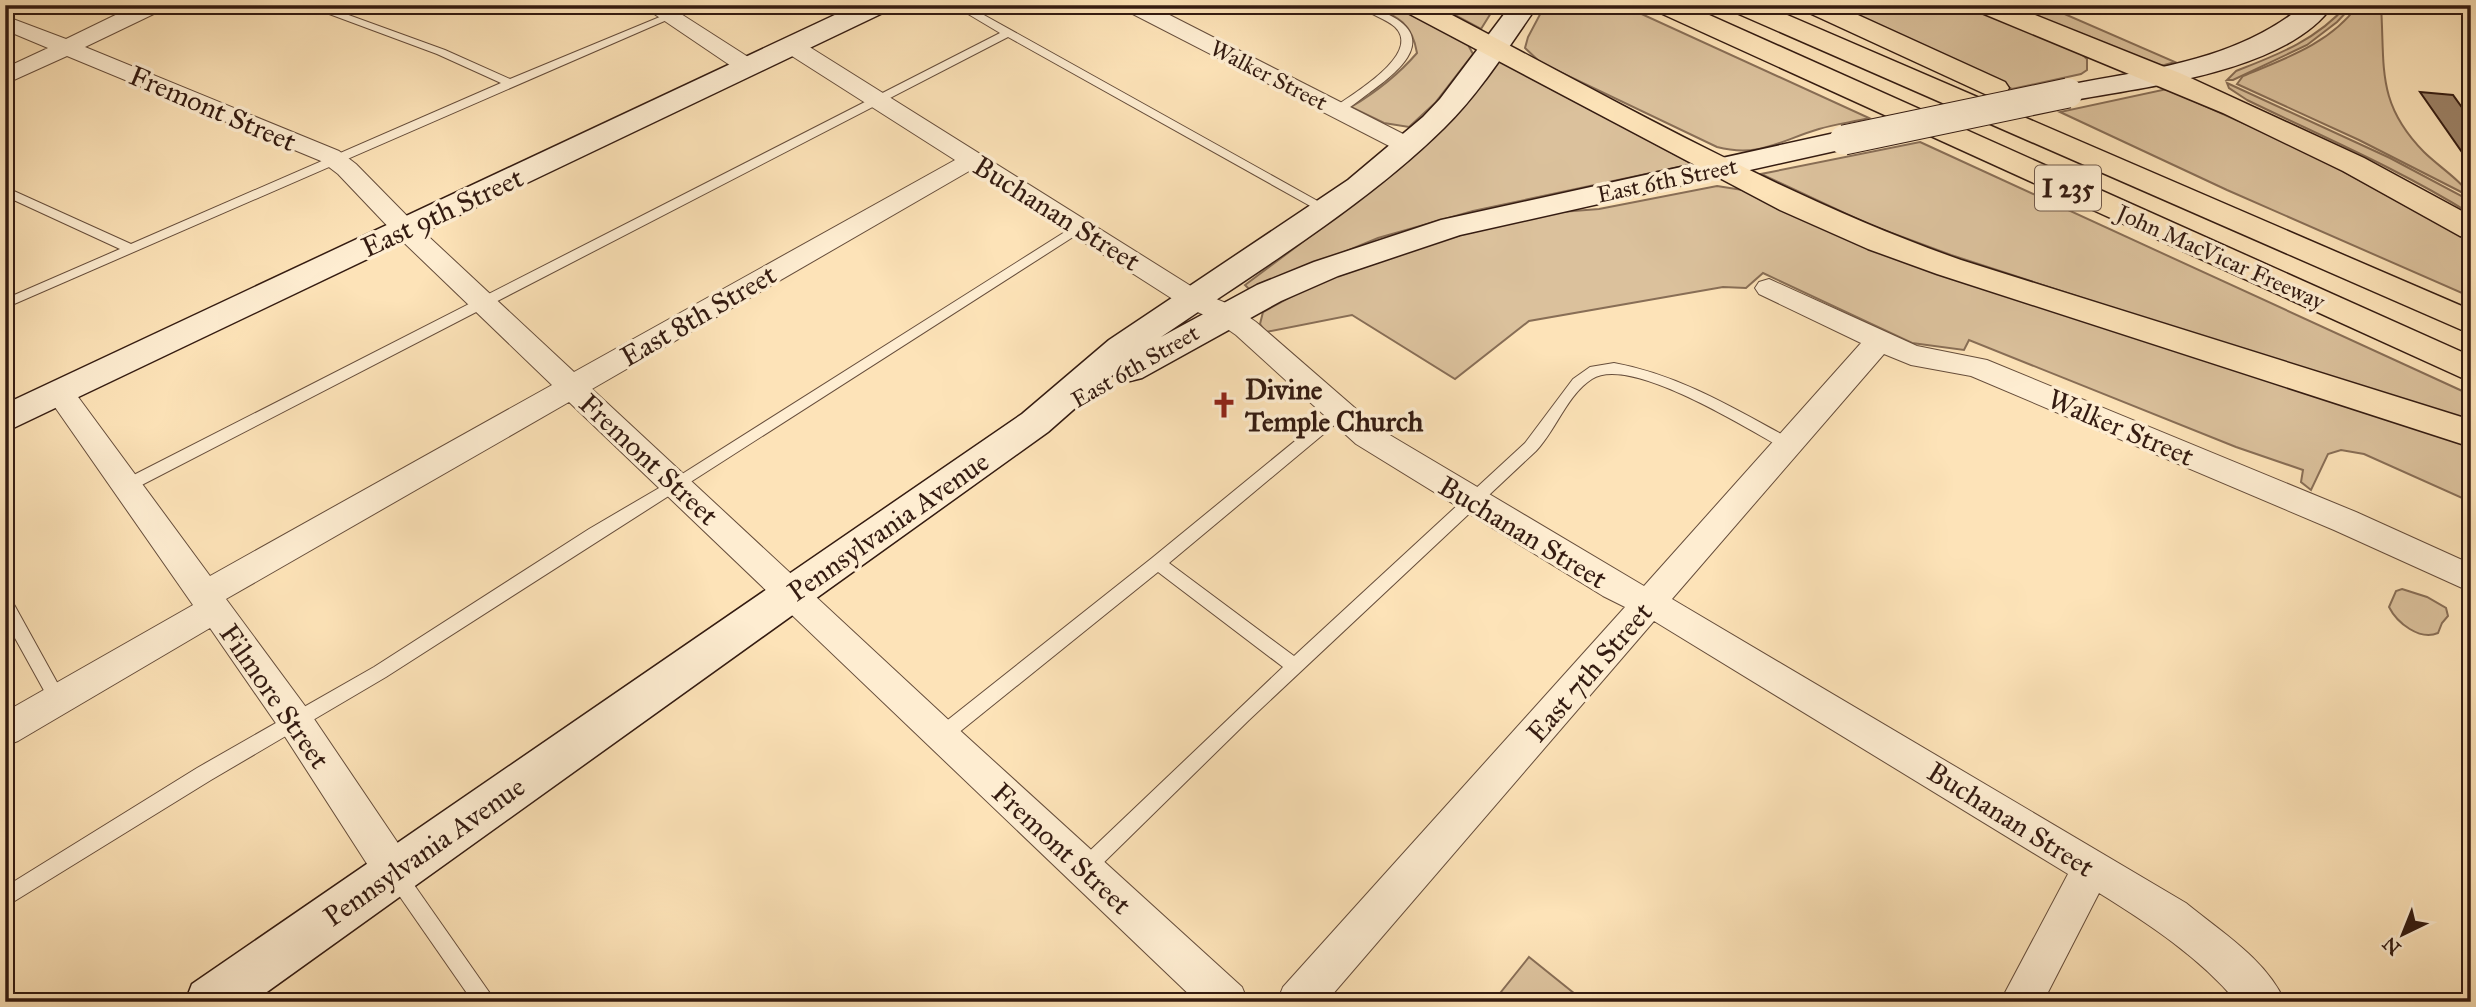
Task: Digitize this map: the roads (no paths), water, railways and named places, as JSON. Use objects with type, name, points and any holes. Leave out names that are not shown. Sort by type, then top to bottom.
[{"type":"highway","points":[[1413,5],[1842,227],[1926,259],[2471,434]]},
{"type":"highway","name":"John MacVicar Freeway","points":[[1665,5],[2471,370]]},
{"type":"highway","name":"John MacVicar Freeway","points":[[1741,5],[2471,323]]},
{"type":"highway","points":[[1814,5],[2293,230],[2423,302]]},
{"type":"highway","points":[[1986,5],[2165,75],[2299,136],[2374,174],[2471,229]]},
{"type":"main road","name":"East 9th Street","points":[[5,419],[878,5]]},
{"type":"main road","name":"Pennsylvania Avenue","points":[[210,1002],[1035,423],[1121,348],[1326,209],[1406,145],[1450,105],[1525,5]]},
{"type":"main road","name":"East 6th Street","points":[[1035,423],[1226,314],[1269,293],[1326,269],[1452,226],[2068,93],[2207,66],[2267,44],[2307,18],[2320,5]]},
{"type":"street","points":[[5,77],[154,5]]},
{"type":"street","name":"Walker Street","points":[[1133,5],[1406,145]]},
{"type":"street","points":[[661,10],[748,67]]},
{"type":"street","name":"Fremont Street","points":[[5,22],[336,160],[348,169],[405,229],[940,736],[1227,1002]]},
{"type":"street","name":"Buchanan Street","points":[[792,46],[1192,299],[1226,314],[1304,378],[1367,436],[1615,587],[1690,624],[2172,916],[2239,973],[2264,1002]]},
{"type":"street","name":"East 8th Street","points":[[5,730],[209,602],[572,387],[972,160]]},
{"type":"street","name":"Walker Street","points":[[1769,288],[1911,355],[1977,367],[2345,521],[2471,579]]},
{"type":"street","name":"East 7th Street","points":[[1298,1002],[1879,341]]},
{"type":"street","name":"Filmore Street","points":[[60,393],[295,721],[394,871]]},
{"type":"street","points":[[2021,1002],[2091,869]]},
{"type":"lane","points":[[310,5],[441,52],[510,83]]},
{"type":"lane","points":[[958,5],[1326,209]]},
{"type":"lane","points":[[1337,110],[1385,76],[1406,52],[1408,37],[1399,25],[1363,5]]},
{"type":"lane","points":[[5,304],[510,83],[661,10]]},
{"type":"lane","points":[[126,486],[1007,33]]},
{"type":"lane","points":[[5,191],[132,250]]},
{"type":"lane","points":[[5,898],[380,672],[1079,227]]},
{"type":"lane","points":[[1085,869],[1294,666],[1542,435],[1580,380],[1595,370],[1617,369],[1651,377],[1682,389],[1789,445]]},
{"type":"lane","points":[[940,736],[1158,563],[1339,413]]},
{"type":"lane","points":[[1158,563],[1294,666]]},
{"type":"lane","points":[[5,604],[58,699]]},
{"type":"lane","name":"Filmore Street","points":[[394,871],[486,1002]]},
{"type":"place","name":"Divine Temple Church","points":[[1224,405]]}]
